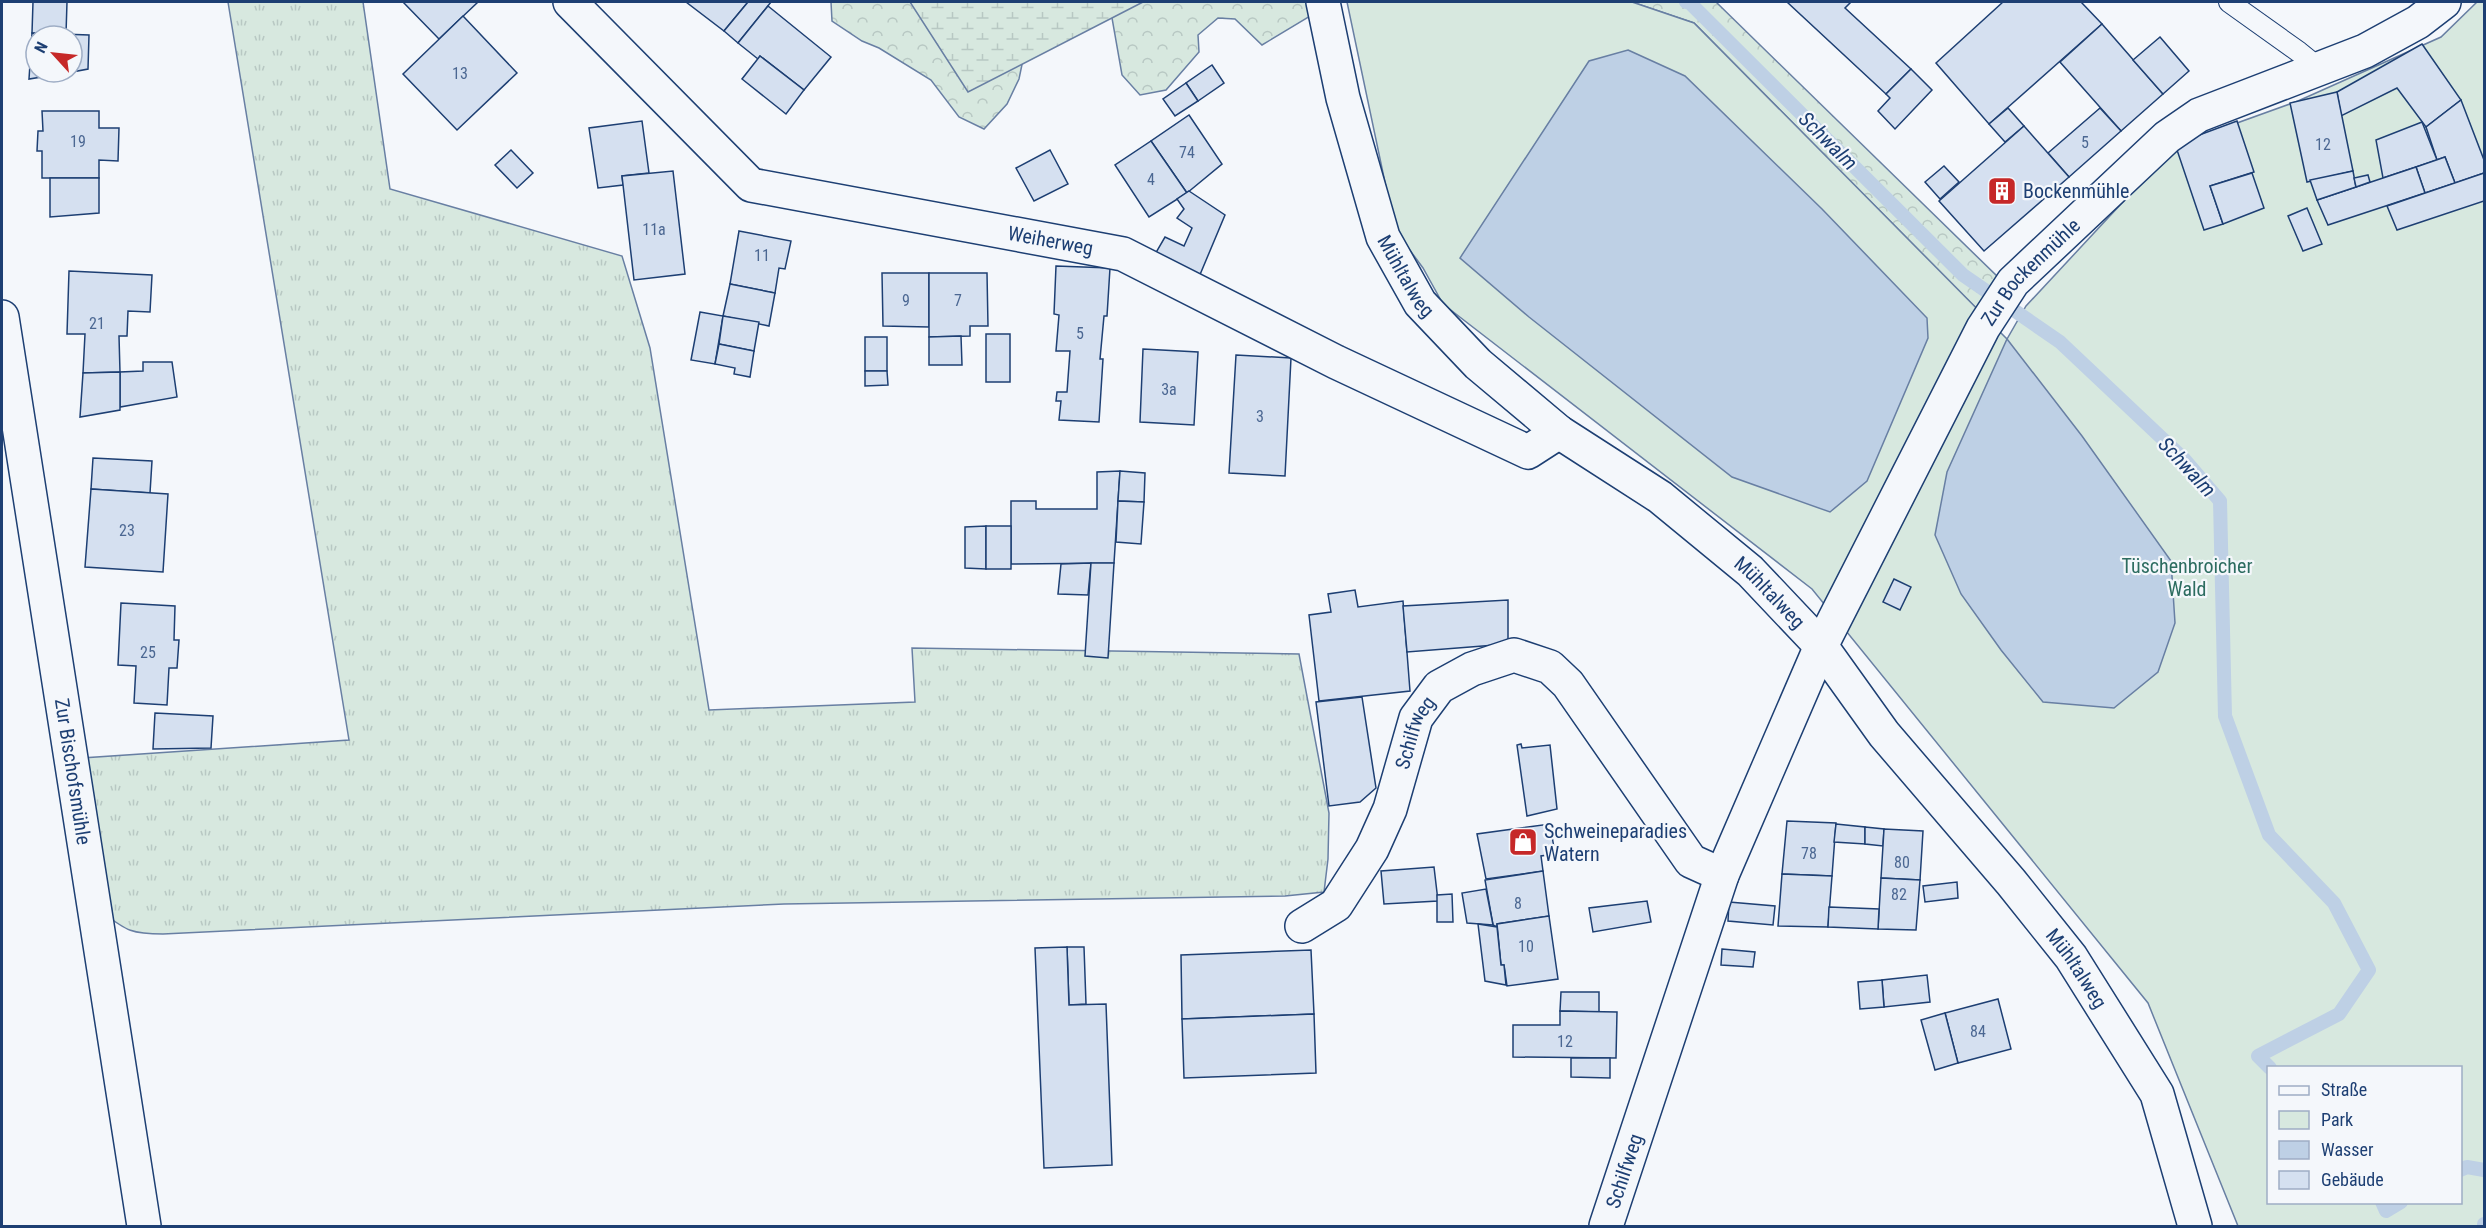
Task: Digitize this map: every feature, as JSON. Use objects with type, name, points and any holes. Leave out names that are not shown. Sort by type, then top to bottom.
[{"type":"street","name":"Weiherweg","points":[[570,2],[750,184],[1123,254],[1336,362],[1528,452],[1559,432]]},
{"type":"street","name":"Mühltalweg","points":[[1323,2],[1343,98],[1383,237],[1420,303],[1478,364],[1559,432],[1660,497],[1750,571],[1821,646],[1884,734],[2011,882],[2071,957],[2157,1094],[2195,1227]]},
{"type":"street","name":"Zur Bockenmühle","points":[[1821,646],[1983,328],[2013,282],[2167,137],[2199,115],[2320,69],[2383,42],[2418,22],[2444,2]]},
{"type":"street","name":"Zur Bischofsmühle","points":[[2,317],[144,1227]]},
{"type":"street","name":"Schilfweg","points":[[1606,1227],[1722,875],[1821,646]]},
{"type":"street","name":"Schilfweg","points":[[1302,926],[1336,904],[1372,849],[1390,809],[1416,718],[1439,687],[1472,669],[1514,655],[1550,667],[1568,684],[1691,861],[1722,875]]},
{"type":"lane","points":[[2229,2],[2300,51],[2320,69]]},
{"type":"green space","points":[[228,2],[363,2],[390,189],[622,256],[650,348],[709,710],[915,702],[912,648],[1299,654],[1329,813],[1328,859],[1324,892],[1285,896],[784,904],[163,934],[130,930],[103,913],[82,758],[349,740]]},
{"type":"green space","points":[[831,2],[1042,2],[1025,50],[1019,79],[1007,104],[984,129],[959,117],[931,80],[879,48],[862,41],[832,21]]},
{"type":"green space","points":[[910,2],[1143,2],[968,92]]},
{"type":"green space","points":[[1113,2],[1309,2],[1312,15],[1262,45],[1235,19],[1218,18],[1198,35],[1199,52],[1166,90],[1140,95],[1122,75],[1112,18]]},
{"type":"green space","name":"Tüschenbroicher Wald","points":[[1347,2],[1632,2],[1694,23],[2007,339],[2026,306],[2176,145],[2298,101],[2441,37],[2477,2],[2484,2],[2484,1226],[2238,1226],[2148,1003],[1812,589],[1443,304],[1423,268],[1395,230]]},
{"type":"green space","points":[[1632,2],[1716,2],[2001,280],[1982,314],[1694,23]]},
{"type":"water","points":[[1628,50],[1685,76],[1822,209],[1927,318],[1928,338],[1867,481],[1830,512],[1732,477],[1529,317],[1460,258],[1589,61]]},
{"type":"water","points":[[2007,339],[2082,436],[2171,561],[2175,623],[2158,672],[2114,708],[2043,702],[2001,650],[1961,594],[1935,535],[1947,472]]},
{"type":"building","points":[[33,2],[67,2],[66,24],[32,24]]},
{"type":"building","points":[[403,2],[478,2],[439,39]]},
{"type":"building","points":[[686,2],[748,2],[724,31]]},
{"type":"building","points":[[748,2],[771,2],[738,43],[724,31]]},
{"type":"building","points":[[1787,2],[1851,2],[1845,8],[1911,69],[1886,94]]},
{"type":"building","points":[[2003,2],[2081,2],[2102,24],[1989,124],[1936,63]]},
{"type":"building","points":[[768,6],[831,57],[804,90],[760,56],[758,59],[738,43]]},
{"type":"building","points":[[463,16],[517,73],[457,130],[403,74]]},
{"type":"building","points":[[2102,24],[2163,94],[2121,131],[2060,62]]},
{"type":"building","points":[[84,35],[89,35],[88,69],[84,70]]},
{"type":"building","points":[[2160,37],[2189,71],[2163,94],[2133,60]]},
{"type":"building","points":[[2422,44],[2461,100],[2426,127],[2397,88],[2341,116],[2337,92]]},
{"type":"building","points":[[760,56],[804,90],[786,114],[742,79]]},
{"type":"building","points":[[1212,65],[1224,83],[1198,101],[1186,83]]},
{"type":"building","points":[[1911,69],[1932,90],[1895,129],[1878,111],[1890,98],[1886,94]]},
{"type":"building","points":[[1186,83],[1198,101],[1175,116],[1163,99]]},
{"type":"building","points":[[2337,92],[2353,171],[2307,182],[2290,103]]},
{"type":"building","points":[[2461,100],[2484,160],[2484,173],[2455,183],[2445,157],[2437,160],[2426,127]]},
{"type":"building","points":[[2008,108],[2024,126],[2005,142],[1989,124]]},
{"type":"building","points":[[2100,108],[2121,131],[2069,177],[2048,153]]},
{"type":"building","points":[[42,111],[99,111],[99,128],[119,128],[118,161],[99,160],[99,178],[42,178],[42,151],[37,151],[38,131],[43,131]]},
{"type":"building","points":[[1189,115],[1222,164],[1187,193],[1151,141]]},
{"type":"building","points":[[642,121],[649,173],[622,176],[623,185],[598,188],[589,128]]},
{"type":"building","points":[[2237,121],[2254,172],[2210,186],[2223,224],[2204,230],[2175,144]]},
{"type":"building","points":[[2422,122],[2437,160],[2383,178],[2376,140]]},
{"type":"building","name":"Bockenmühle","points":[[2024,126],[2069,177],[1984,251],[1939,201]]},
{"type":"building","points":[[1151,141],[1187,193],[1149,217],[1115,165]]},
{"type":"building","points":[[511,150],[533,173],[517,188],[495,165]]},
{"type":"building","points":[[1050,150],[1068,184],[1034,201],[1016,168]]},
{"type":"building","points":[[2445,157],[2455,183],[2425,193],[2416,167]]},
{"type":"building","points":[[1944,166],[1959,182],[1940,199],[1925,182]]},
{"type":"building","points":[[2416,167],[2425,193],[2328,225],[2317,200]]},
{"type":"building","points":[[673,171],[685,274],[634,280],[622,176]]},
{"type":"building","points":[[2353,171],[2356,187],[2317,200],[2310,180]]},
{"type":"building","points":[[2252,173],[2264,208],[2223,224],[2210,186]]},
{"type":"building","points":[[2484,173],[2484,201],[2397,230],[2387,206]]},
{"type":"building","points":[[2368,175],[2370,182],[2356,187],[2354,178]]},
{"type":"building","points":[[50,178],[99,178],[99,213],[50,217]]},
{"type":"building","points":[[1189,191],[1225,215],[1199,277],[1154,256],[1165,237],[1184,246],[1192,228],[1177,218],[1184,209],[1177,199]]},
{"type":"building","points":[[2307,208],[2322,244],[2303,251],[2288,216]]},
{"type":"building","points":[[739,231],[791,241],[785,269],[779,268],[775,293],[730,284]]},
{"type":"building","points":[[1056,266],[1110,268],[1107,316],[1104,316],[1100,359],[1103,359],[1099,422],[1059,420],[1061,401],[1056,401],[1057,392],[1067,392],[1070,351],[1056,351],[1059,315],[1054,314]]},
{"type":"building","points":[[69,271],[152,275],[150,312],[128,311],[127,336],[119,336],[120,372],[83,373],[85,334],[67,334]]},
{"type":"building","points":[[882,273],[929,273],[929,327],[883,326]]},
{"type":"building","points":[[929,273],[987,273],[988,326],[970,326],[970,336],[929,337]]},
{"type":"building","points":[[730,284],[775,293],[769,326],[723,316]]},
{"type":"building","points":[[700,312],[723,316],[715,364],[691,360]]},
{"type":"building","points":[[723,316],[759,322],[754,351],[719,344]]},
{"type":"building","points":[[986,334],[1010,334],[1010,382],[986,382]]},
{"type":"building","points":[[961,336],[962,365],[929,365],[929,337]]},
{"type":"building","points":[[865,337],[887,337],[887,371],[865,371]]},
{"type":"building","points":[[719,344],[754,351],[750,377],[734,374],[735,368],[715,364]]},
{"type":"building","points":[[1143,349],[1198,352],[1194,425],[1140,422]]},
{"type":"building","points":[[1236,355],[1291,358],[1285,476],[1229,473]]},
{"type":"building","points":[[143,362],[172,362],[177,397],[120,407],[120,372],[143,371]]},
{"type":"building","points":[[865,371],[887,371],[888,385],[865,386]]},
{"type":"building","points":[[120,372],[120,410],[80,417],[83,373]]},
{"type":"building","points":[[93,458],[152,461],[150,493],[91,489]]},
{"type":"building","points":[[1120,471],[1114,563],[1011,564],[1011,501],[1036,501],[1036,509],[1097,509],[1097,472]]},
{"type":"building","points":[[1120,471],[1145,473],[1144,502],[1118,501]]},
{"type":"building","points":[[91,489],[168,494],[163,572],[85,567]]},
{"type":"building","points":[[1118,501],[1144,502],[1141,544],[1116,542]]},
{"type":"building","points":[[986,526],[986,569],[965,568],[965,527]]},
{"type":"building","points":[[986,526],[1011,526],[1011,569],[986,569]]},
{"type":"building","points":[[1091,563],[1088,595],[1058,594],[1061,564]]},
{"type":"building","points":[[1091,563],[1114,563],[1108,658],[1085,656]]},
{"type":"building","points":[[1894,579],[1911,587],[1900,610],[1883,602]]},
{"type":"building","points":[[1355,590],[1358,607],[1403,601],[1410,691],[1319,701],[1309,615],[1331,612],[1328,594]]},
{"type":"building","points":[[1508,600],[1508,644],[1407,652],[1403,606]]},
{"type":"building","points":[[121,603],[175,606],[174,640],[179,640],[177,668],[169,668],[167,705],[134,703],[136,666],[118,665]]},
{"type":"building","points":[[1362,697],[1376,788],[1360,802],[1329,806],[1316,702]]},
{"type":"building","points":[[155,713],[213,716],[211,748],[153,749]]},
{"type":"building","points":[[1521,744],[1522,748],[1550,745],[1557,809],[1527,816],[1517,745]]},
{"type":"building","points":[[1787,821],[1836,823],[1832,876],[1782,874]]},
{"type":"building","points":[[1550,824],[1555,854],[1541,856],[1543,871],[1486,879],[1477,834]]},
{"type":"building","points":[[1836,824],[1865,827],[1865,844],[1834,842]]},
{"type":"building","points":[[1865,827],[1884,829],[1883,846],[1865,844]]},
{"type":"building","points":[[1884,829],[1923,831],[1920,880],[1881,878]]},
{"type":"building","points":[[1434,867],[1438,901],[1384,904],[1381,871]]},
{"type":"building","points":[[1543,871],[1549,916],[1497,924],[1497,927],[1493,925],[1485,880]]},
{"type":"building","points":[[1782,874],[1832,876],[1828,927],[1778,926]]},
{"type":"building","points":[[1881,878],[1920,880],[1916,930],[1878,929]]},
{"type":"building","points":[[1957,882],[1958,898],[1925,902],[1923,886]]},
{"type":"building","points":[[1486,889],[1493,925],[1467,923],[1462,893]]},
{"type":"building","points":[[1452,894],[1453,922],[1437,922],[1437,895]]},
{"type":"building","points":[[1647,901],[1651,922],[1593,932],[1589,908]]},
{"type":"building","points":[[1729,902],[1775,906],[1773,925],[1728,921]]},
{"type":"building","points":[[1829,907],[1879,909],[1878,929],[1828,927]]},
{"type":"building","points":[[1549,916],[1558,979],[1507,986],[1504,965],[1501,965],[1497,924]]},
{"type":"building","points":[[1478,924],[1497,927],[1501,965],[1504,965],[1506,985],[1485,981]]},
{"type":"building","points":[[1067,947],[1084,947],[1086,1004],[1069,1005]]},
{"type":"building","points":[[1067,947],[1069,1005],[1106,1004],[1112,1165],[1044,1168],[1035,948]]},
{"type":"building","points":[[1722,949],[1755,952],[1753,967],[1721,965]]},
{"type":"building","points":[[1311,950],[1314,1014],[1182,1019],[1181,955]]},
{"type":"building","points":[[1927,975],[1930,1002],[1884,1007],[1882,980]]},
{"type":"building","points":[[1882,980],[1884,1007],[1860,1009],[1858,982]]},
{"type":"building","points":[[1561,992],[1599,992],[1599,1012],[1560,1011]]},
{"type":"building","points":[[1998,999],[2011,1049],[1958,1063],[1945,1013]]},
{"type":"building","points":[[1560,1011],[1617,1012],[1616,1058],[1513,1057],[1513,1025],[1560,1025]]},
{"type":"building","points":[[1945,1013],[1958,1063],[1935,1070],[1921,1020]]},
{"type":"building","points":[[1314,1014],[1316,1073],[1184,1078],[1182,1019]]},
{"type":"building","points":[[1571,1058],[1610,1058],[1610,1078],[1571,1077]]},
{"type":"waterway","name":"Schwalm","points":[[1686,2],[1690,3],[1963,275],[2060,342],[2184,459],[2220,501],[2225,716],[2269,835],[2334,903],[2369,970],[2339,1014],[2258,1056],[2268,1066]]},
{"type":"waterway","name":"Schwalm","points":[[2462,1169],[2467,1167],[2484,1170]]},
{"type":"waterway","name":"Schwalm","points":[[2383,1204],[2386,1211],[2398,1204]]},
{"type":"place","name":"Bockenmühle","points":[[2002,191]]},
{"type":"place","name":"Schweineparadies Watern","points":[[1523,842]]}]
